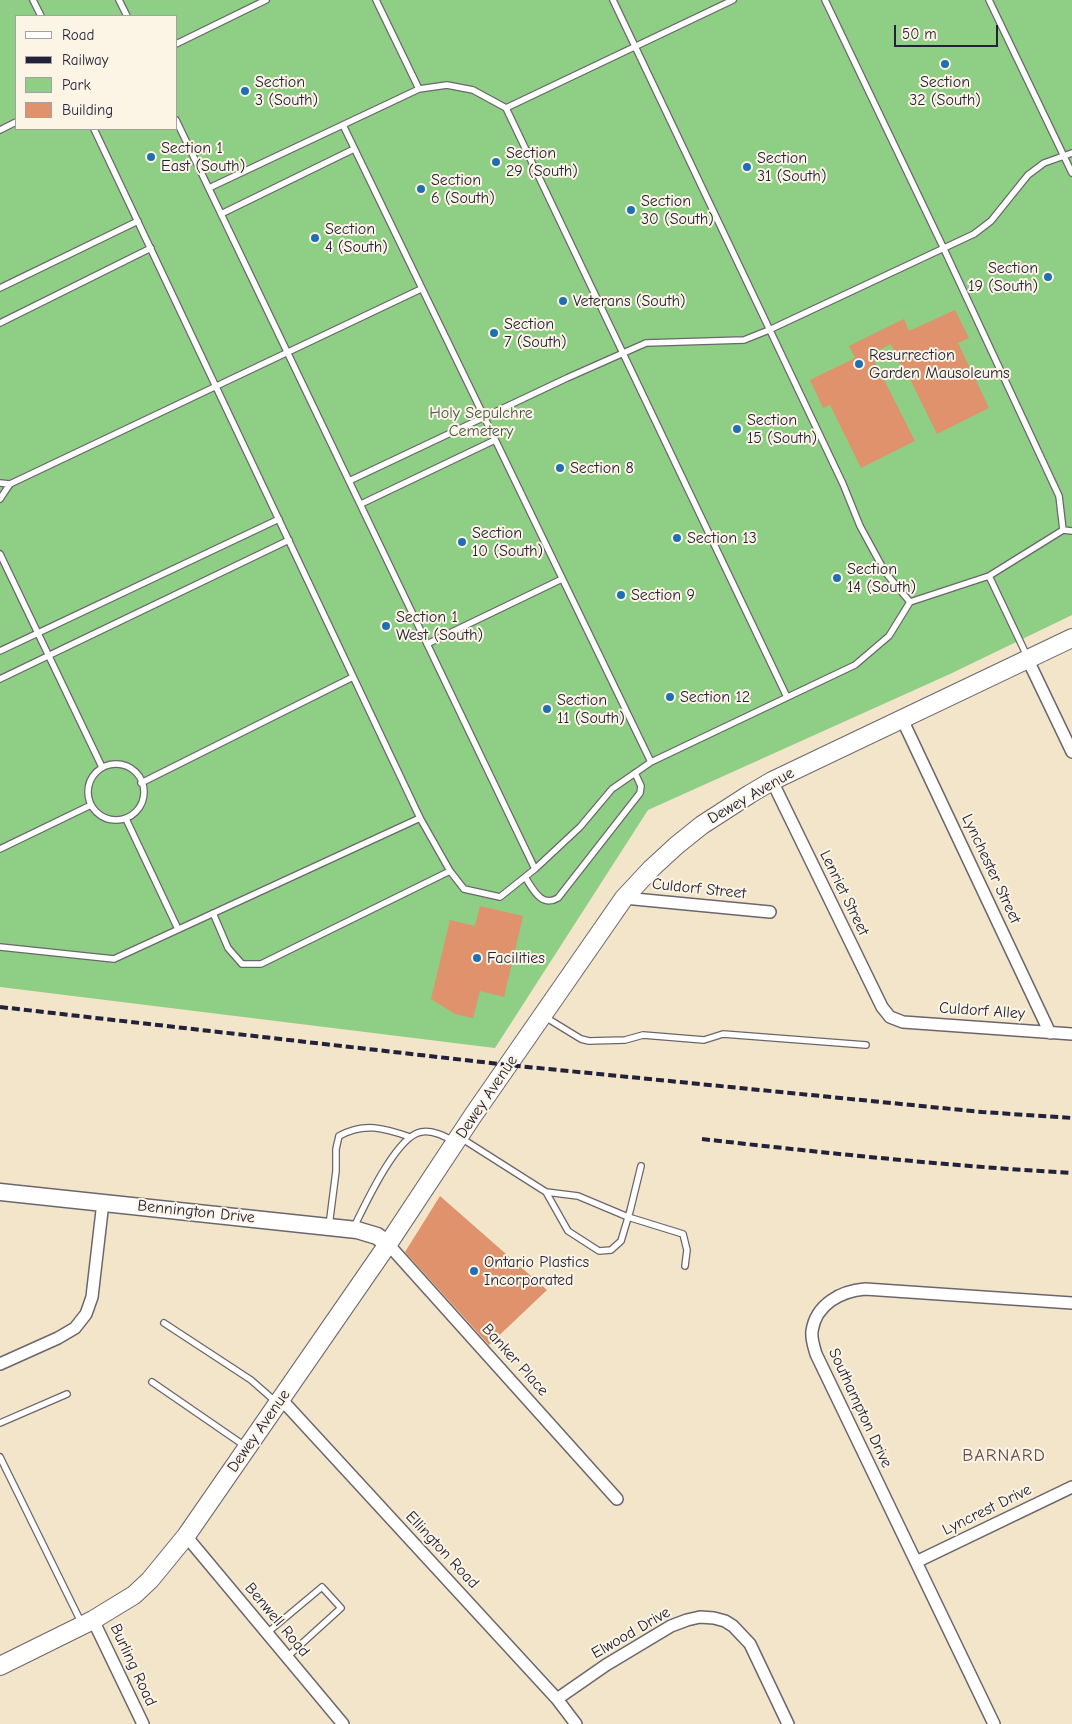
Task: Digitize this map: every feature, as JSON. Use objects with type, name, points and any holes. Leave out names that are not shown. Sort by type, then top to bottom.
[{"type":"main road","name":"Dewey Avenue","points":[[0,1666],[88,1623],[134,1595],[150,1580],[186,1536],[624,898],[652,868],[696,830],[724,810],[772,781],[1072,638]]},
{"type":"street","points":[[1027,658],[1072,752]]},
{"type":"street","name":"Lynchester Street","points":[[902,719],[1050,1032]]},
{"type":"street","name":"Lenriet Street","points":[[772,781],[882,1006],[890,1018]]},
{"type":"street","name":"Culdorf Street","points":[[624,898],[770,912]]},
{"type":"street","name":"Culdorf Alley","points":[[890,1018],[903,1022],[1072,1034]]},
{"type":"street","name":"Bennington Drive","points":[[0,1192],[353,1229],[367,1232],[388,1244]]},
{"type":"street","points":[[0,1364],[58,1338],[75,1328],[86,1314],[92,1297],[103,1202]]},
{"type":"street","name":"Banker Place","points":[[388,1244],[617,1499]]},
{"type":"street","name":"Southampton Drive","points":[[994,1724],[816,1354],[812,1341],[812,1331],[824,1306],[838,1295],[865,1289],[1072,1303]]},
{"type":"street","name":"Ellington Road","points":[[279,1402],[557,1699],[576,1724]]},
{"type":"street","name":"Lyncrest Drive","points":[[916,1562],[1072,1487]]},
{"type":"street","name":"Benwell Road","points":[[186,1536],[342,1724]]},
{"type":"street","name":"Elwood Drive","points":[[557,1699],[606,1665],[671,1626],[700,1617],[714,1618],[734,1626],[750,1644],[788,1724]]},
{"type":"street","name":"Burling Road","points":[[88,1623],[143,1724]]},
{"type":"lane","points":[[33,0],[40,15]]},
{"type":"lane","points":[[119,0],[126,15]]},
{"type":"lane","points":[[178,43],[266,0]]},
{"type":"lane","points":[[376,0],[419,89]]},
{"type":"lane","points":[[613,0],[843,484],[860,526],[885,572],[910,602]]},
{"type":"lane","points":[[506,108],[733,0]]},
{"type":"lane","points":[[825,0],[944,247],[1060,496],[1063,530]]},
{"type":"lane","points":[[989,0],[1072,173]]},
{"type":"lane","points":[[209,188],[419,89],[448,84],[472,90],[506,108],[787,697]]},
{"type":"lane","points":[[0,130],[15,122]]},
{"type":"lane","points":[[178,124],[535,869]]},
{"type":"lane","points":[[343,125],[651,762]]},
{"type":"lane","points":[[94,130],[420,818],[450,871],[464,889],[500,897],[535,869],[580,828],[612,789],[651,762],[855,665],[890,636],[910,602],[989,576],[1063,530],[1072,530]]},
{"type":"lane","points":[[222,214],[354,149]]},
{"type":"lane","points":[[349,481],[567,378],[646,343],[744,340],[769,330],[974,234],[991,221],[1028,175],[1044,163],[1072,153]]},
{"type":"lane","points":[[0,288],[138,221]]},
{"type":"lane","points":[[0,323],[151,248]]},
{"type":"lane","points":[[0,499],[10,484],[421,288]]},
{"type":"lane","points":[[361,504],[495,440]]},
{"type":"lane","points":[[0,483],[10,484]]},
{"type":"lane","points":[[0,651],[279,519]]},
{"type":"lane","points":[[0,679],[48,654],[289,540]]},
{"type":"lane","points":[[0,554],[102,767]]},
{"type":"lane","points":[[989,576],[1027,658]]},
{"type":"lane","points":[[427,644],[562,579]]},
{"type":"lane","points":[[141,783],[354,677]]},
{"type":"lane","points":[[110,764],[120,764],[129,767],[136,772],[141,783],[144,789],[144,798],[134,814],[126,818],[118,820],[102,816],[96,812],[88,797],[90,780],[102,767],[110,764]]},
{"type":"lane","points":[[526,876],[535,894],[544,901],[553,901],[558,898],[640,793],[641,786],[635,773]]},
{"type":"lane","points":[[0,849],[91,805]]},
{"type":"lane","points":[[126,818],[178,930]]},
{"type":"lane","points":[[0,947],[114,959],[420,818]]},
{"type":"lane","points":[[213,913],[228,948],[242,964],[261,964],[450,871]]},
{"type":"lane","points":[[542,1016],[581,1039],[589,1041],[625,1040],[643,1035],[704,1040],[723,1034],[866,1045]]},
{"type":"lane","points":[[329,1227],[339,1136],[352,1129],[361,1127],[393,1131],[410,1137]]},
{"type":"lane","points":[[353,1229],[392,1156],[410,1137],[420,1132],[439,1133],[458,1140],[546,1192],[578,1196],[628,1217],[683,1234],[687,1250],[685,1266]]},
{"type":"lane","points":[[546,1192],[568,1231],[599,1251],[611,1250],[621,1241],[641,1166]]},
{"type":"lane","points":[[164,1323],[251,1380],[279,1402]]},
{"type":"lane","points":[[152,1382],[246,1448]]},
{"type":"lane","points":[[0,1423],[67,1394]]},
{"type":"lane","points":[[1,1461],[88,1623]]},
{"type":"lane","points":[[266,1633],[322,1587],[341,1608],[287,1657]]},
{"type":"green space","name":"Holy Sepulchre Cemetery","points":[[0,0],[1072,0],[1072,615],[950,674],[648,810],[495,1048],[0,987]]},
{"type":"building","points":[[955,310],[969,338],[958,343],[989,408],[937,434],[891,344],[871,354],[915,441],[861,468],[830,405],[823,408],[810,380],[855,358],[849,346],[904,319],[909,331]]},
{"type":"building","name":"Facilities","points":[[480,906],[523,916],[504,997],[480,991],[473,1018],[455,1014],[431,999],[450,920],[475,926]]},
{"type":"building","name":"Ontario Plastics Incorporated","points":[[440,1196],[547,1290],[489,1345],[405,1252]]},
{"type":"railway","points":[[0,1007],[508,1065],[982,1112],[1072,1118]]},
{"type":"railway","points":[[702,1139],[887,1159],[1072,1173]]},
{"type":"place","name":"Section 32 (South)","points":[[945,64]]},
{"type":"place","name":"Section 3 (South)","points":[[245,91]]},
{"type":"place","name":"Section 1 East (South)","points":[[151,157]]},
{"type":"place","name":"Section 29 (South)","points":[[496,162]]},
{"type":"place","name":"Section 31 (South)","points":[[747,167]]},
{"type":"place","name":"Section 6 (South)","points":[[421,189]]},
{"type":"place","name":"Section 30 (South)","points":[[631,210]]},
{"type":"place","name":"Section 4 (South)","points":[[315,238]]},
{"type":"place","name":"Section 19 (South)","points":[[1048,277]]},
{"type":"place","name":"Veterans (South)","points":[[563,301]]},
{"type":"place","name":"Section 7 (South)","points":[[494,333]]},
{"type":"place","name":"Resurrection Garden Mausoleums","points":[[859,364]]},
{"type":"place","name":"Section 15 (South)","points":[[737,429]]},
{"type":"place","name":"Section 8","points":[[560,468]]},
{"type":"place","name":"Section 13","points":[[677,538]]},
{"type":"place","name":"Section 10 (South)","points":[[462,542]]},
{"type":"place","name":"Section 14 (South)","points":[[837,578]]},
{"type":"place","name":"Section 9","points":[[621,595]]},
{"type":"place","name":"Section 1 West (South)","points":[[386,626]]},
{"type":"place","name":"Section 12","points":[[670,697]]},
{"type":"place","name":"Section 11 (South)","points":[[547,709]]},
{"type":"place","name":"Facilities","points":[[477,958]]},
{"type":"place","name":"Ontario Plastics Incorporated","points":[[474,1271]]},
{"type":"district","name":"BARNARD","points":[[1004,1456]]}]
